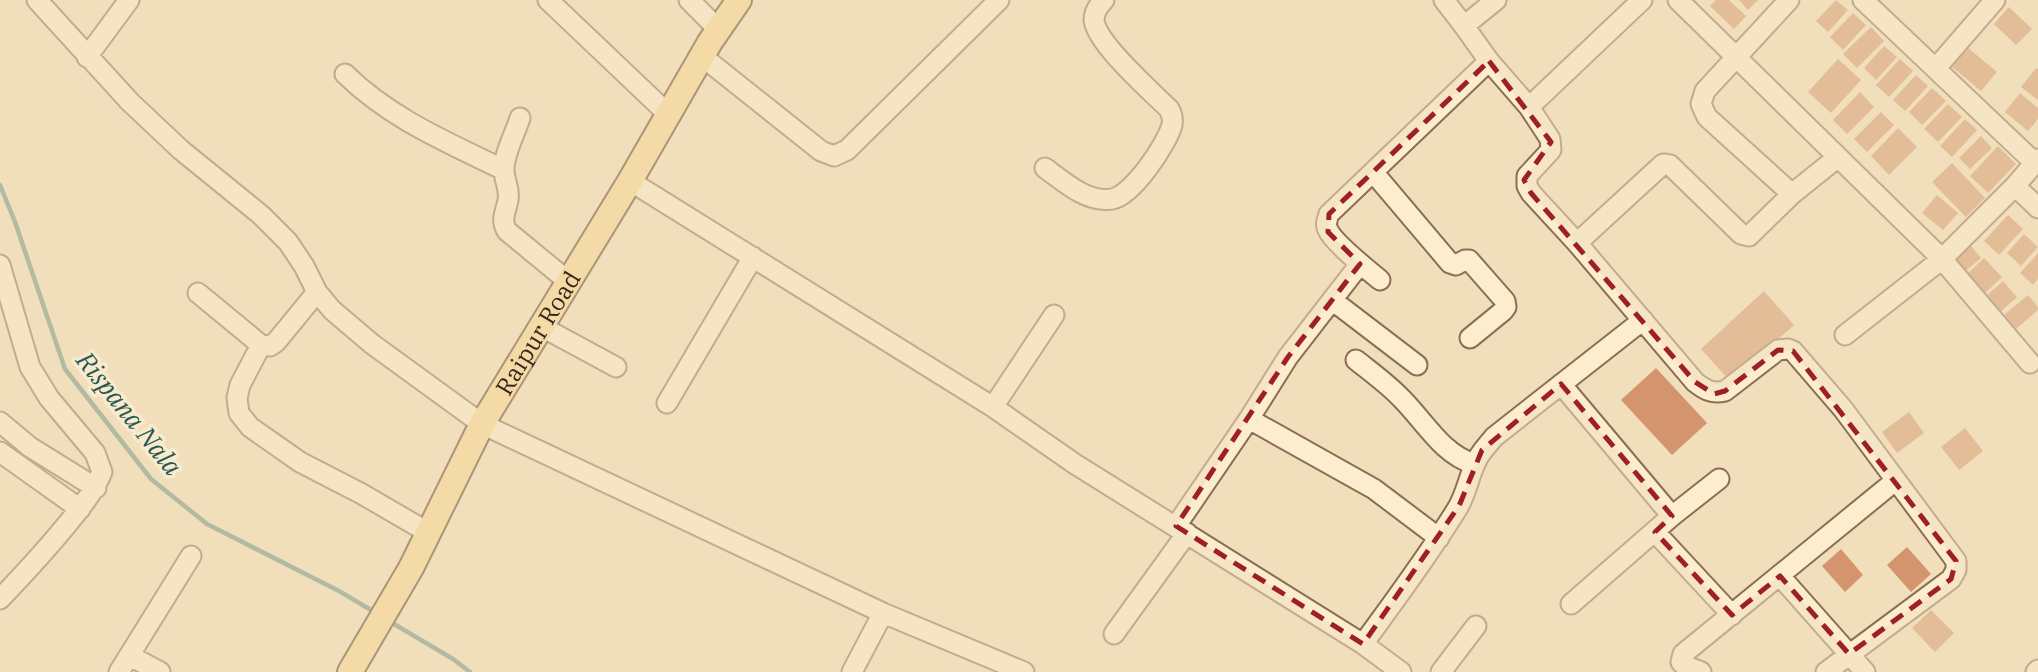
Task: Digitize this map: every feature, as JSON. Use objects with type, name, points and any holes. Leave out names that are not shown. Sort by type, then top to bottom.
[{"type":"main road","name":"Raipur Road","points":[[350,672],[411,568],[482,424],[739,0]]},
{"type":"street","points":[[37,0],[130,102],[181,150],[261,215],[288,242],[317,292],[332,310],[372,344],[482,424],[991,666],[1024,672]]},
{"type":"street","points":[[87,57],[129,0]]},
{"type":"street","points":[[548,0],[668,115]]},
{"type":"street","points":[[689,0],[719,30]]},
{"type":"street","points":[[703,57],[821,151],[834,156],[847,150],[999,0]]},
{"type":"street","points":[[1045,168],[1069,186],[1097,200],[1115,199],[1131,189],[1165,141],[1172,123],[1168,109],[1110,50],[1099,34],[1094,21],[1095,14],[1104,0]]},
{"type":"street","points":[[1444,0],[1489,61],[1529,107],[1550,138],[1550,150],[1527,176],[1527,186],[1531,193],[1695,382],[1714,394],[1725,391],[1779,350],[1793,351],[1843,409],[1956,561],[1956,570],[1951,579],[1826,672]]},
{"type":"street","points":[[1464,26],[1496,0]]},
{"type":"street","points":[[1529,107],[1642,0]]},
{"type":"street","points":[[1678,0],[1942,258],[2030,363]]},
{"type":"street","points":[[1789,0],[1705,90],[1701,104],[1707,117],[1792,194]]},
{"type":"street","points":[[1845,335],[1942,258],[2015,187],[2036,161],[1863,0]]},
{"type":"street","points":[[1936,68],[1990,1]]},
{"type":"street","points":[[1380,280],[1328,232],[1326,224],[1329,214],[1489,61]]},
{"type":"street","points":[[345,74],[381,106],[504,170]]},
{"type":"street","points":[[520,118],[505,160],[504,170],[509,188],[502,217],[503,225],[569,282]]},
{"type":"street","points":[[1577,243],[1663,164],[1670,165],[1743,236],[1749,236],[1792,194],[1838,157]]},
{"type":"street","points":[[1373,172],[1450,263],[1456,265],[1469,260],[1505,301],[1506,307],[1503,311],[1470,338]]},
{"type":"street","points":[[630,181],[993,407],[1075,464],[1363,644],[1401,672]]},
{"type":"street","points":[[2015,187],[2038,208]]},
{"type":"street","points":[[667,403],[753,257]]},
{"type":"street","points":[[1114,634],[1288,357],[1360,264]]},
{"type":"street","points":[[0,265],[30,367],[49,398],[95,453],[102,472],[96,488],[80,509],[39,559],[0,599]]},
{"type":"street","points":[[198,293],[261,345],[270,346],[317,292]]},
{"type":"street","points":[[1332,300],[1417,365]]},
{"type":"street","points":[[993,407],[1054,315]]},
{"type":"street","points":[[1363,644],[1459,506],[1482,450],[1494,437],[1643,320]]},
{"type":"street","points":[[542,327],[616,368]]},
{"type":"street","points":[[261,345],[240,385],[237,398],[239,413],[250,427],[299,462],[362,494],[429,533]]},
{"type":"street","points":[[1356,360],[1402,399],[1452,453],[1474,464]]},
{"type":"street","points":[[1561,384],[1672,516]]},
{"type":"street","points":[[1249,419],[1374,489],[1439,538]]},
{"type":"street","points":[[0,422],[30,447],[96,488]]},
{"type":"street","points":[[0,452],[80,509]]},
{"type":"street","points":[[1571,604],[1719,479]]},
{"type":"street","points":[[1701,672],[1681,662],[1683,654],[1895,481]]},
{"type":"street","points":[[1655,532],[1732,615]]},
{"type":"street","points":[[160,672],[124,664],[191,556]]},
{"type":"street","points":[[1780,576],[1866,672]]},
{"type":"street","points":[[852,672],[883,613]]},
{"type":"street","points":[[1440,672],[1476,626]]},
{"type":"highlighted area","points":[[1489,61],[1551,142],[1524,180],[1531,193],[1695,382],[1714,394],[1725,391],[1778,350],[1793,351],[1956,561],[1951,579],[1849,654],[1780,576],[1732,615],[1655,532],[1672,516],[1561,384],[1482,450],[1459,506],[1363,644],[1176,526],[1288,357],[1360,264],[1328,232],[1329,214]]},
{"type":"building","points":[[1716,0],[1729,0],[1746,16],[1734,29],[1710,6]]},
{"type":"building","points":[[1739,0],[1758,0],[1748,10]]},
{"type":"building","points":[[1836,0],[1848,10],[1828,32],[1816,21]]},
{"type":"building","points":[[2009,7],[2032,29],[2016,45],[1994,24]]},
{"type":"building","points":[[1853,13],[1866,25],[1843,50],[1830,37]]},
{"type":"building","points":[[1871,27],[1884,41],[1857,68],[1843,54]]},
{"type":"building","points":[[1884,46],[1897,57],[1876,80],[1864,68]]},
{"type":"building","points":[[1967,47],[1997,72],[1981,91],[1951,66]]},
{"type":"building","points":[[1838,59],[1861,80],[1831,113],[1808,92]]},
{"type":"building","points":[[1900,59],[1913,71],[1889,97],[1876,85]]},
{"type":"building","points":[[2036,68],[2038,69],[2038,100],[2021,87]]},
{"type":"building","points":[[1916,75],[1928,86],[1905,111],[1893,100]]},
{"type":"building","points":[[1932,88],[1946,101],[1922,125],[1909,112]]},
{"type":"building","points":[[1860,92],[1874,107],[1847,134],[1833,120]]},
{"type":"building","points":[[2020,93],[2038,108],[2038,119],[2028,131],[2005,112]]},
{"type":"building","points":[[1948,104],[1962,117],[1938,142],[1924,129]]},
{"type":"building","points":[[1881,112],[1894,125],[1867,152],[1854,139]]},
{"type":"building","points":[[1965,119],[1977,130],[1952,157],[1940,146]]},
{"type":"building","points":[[1898,128],[1917,147],[1889,175],[1871,156]]},
{"type":"building","points":[[1981,136],[1992,148],[1970,169],[1959,158]]},
{"type":"building","points":[[1998,146],[2016,164],[1988,193],[1970,176]]},
{"type":"building","points":[[1952,163],[1985,198],[1966,217],[1932,182]]},
{"type":"building","points":[[1937,195],[1958,213],[1943,230],[1922,213]]},
{"type":"building","points":[[2008,215],[2023,229],[1999,255],[1984,241]]},
{"type":"building","points":[[2024,234],[2038,247],[2021,266],[2007,253]]},
{"type":"building","points":[[1970,245],[1981,258],[1961,275],[1950,262]]},
{"type":"building","points":[[2038,253],[2038,279],[2033,285],[2020,273]]},
{"type":"building","points":[[1984,258],[2002,277],[1981,297],[1963,278]]},
{"type":"building","points":[[2003,281],[2017,297],[1998,314],[1984,298]]},
{"type":"building","points":[[1764,291],[1794,325],[1731,382],[1701,349]]},
{"type":"building","points":[[2028,295],[2038,310],[2016,329],[2004,315]]},
{"type":"building","points":[[1656,368],[1707,423],[1672,455],[1621,400]]},
{"type":"building","points":[[1909,412],[1924,433],[1897,453],[1882,432]]},
{"type":"building","points":[[1965,428],[1983,451],[1959,470],[1941,447]]},
{"type":"building","points":[[1907,547],[1931,574],[1911,592],[1887,565]]},
{"type":"building","points":[[1841,549],[1863,575],[1845,592],[1822,566]]},
{"type":"building","points":[[1931,610],[1954,633],[1935,652],[1912,628]]},
{"type":"waterway","name":"Rispana Nala","points":[[0,185],[65,369],[151,479],[207,524],[339,591],[376,613]]},
{"type":"waterway","name":"Rispana Nala","points":[[389,621],[470,672]]}]
